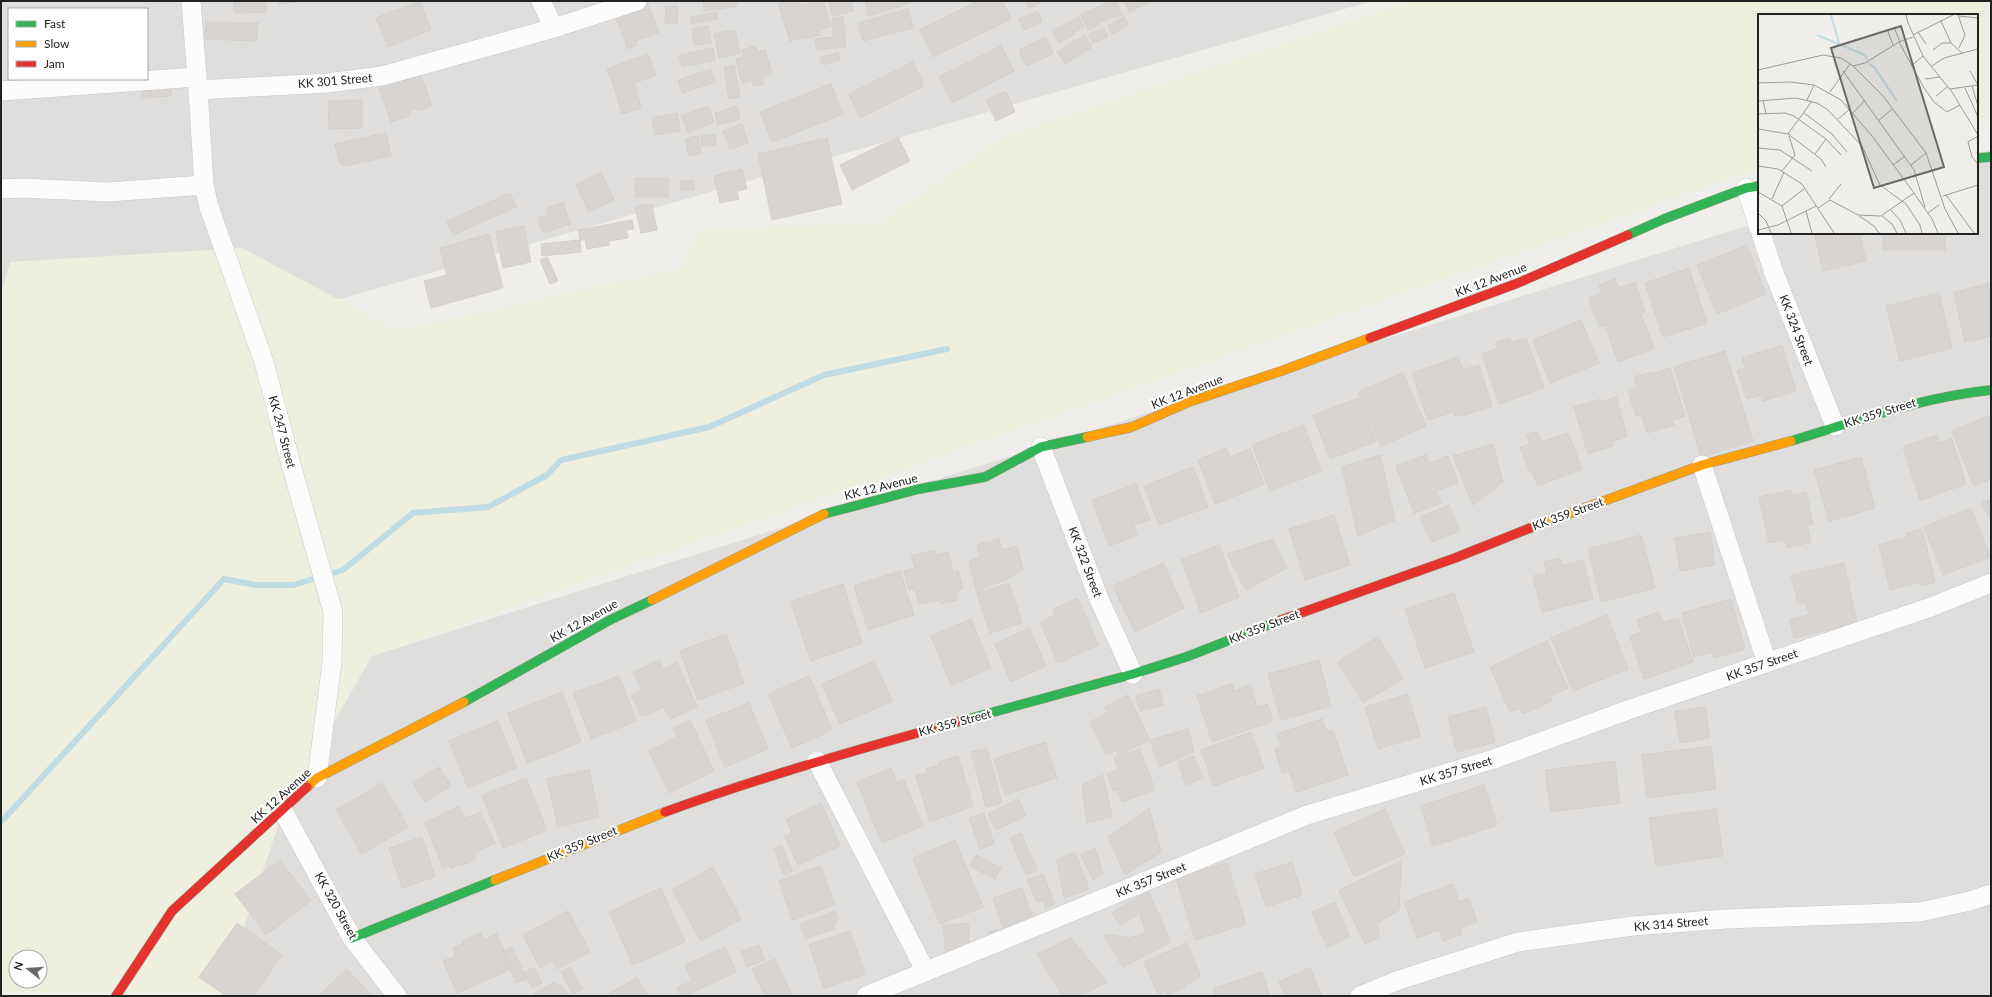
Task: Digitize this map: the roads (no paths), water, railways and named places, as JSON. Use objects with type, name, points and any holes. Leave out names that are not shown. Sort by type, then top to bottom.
[{"type":"main road","points":[[1978,158],[1991,157]]},
{"type":"main road","name":"KK 12 Avenue","points":[[116,996],[172,911],[317,778],[468,700],[610,620],[802,524],[831,511],[918,489],[985,477],[1041,447],[1132,427],[1189,402],[1284,370],[1518,283],[1664,219],[1752,187]]},
{"type":"main road","name":"KK 359 Street","points":[[352,938],[626,826],[730,788],[817,761],[1133,674],[1186,657],[1341,597],[1455,558],[1519,532],[1702,465],[1783,443],[1835,426],[1922,401],[1960,393],[1991,390]]},
{"type":"street","points":[[191,1],[198,83]]},
{"type":"street","points":[[541,1],[554,28]]},
{"type":"street","name":"KK 301 Street","points":[[1,91],[198,83],[327,83],[382,76],[554,28],[637,1]]},
{"type":"street","name":"KK 247 Street","points":[[198,83],[204,185],[208,207],[264,362],[292,468],[333,612],[332,662],[317,778]]},
{"type":"street","points":[[1,189],[22,188],[108,192],[204,185]]},
{"type":"street","points":[[1752,187],[1758,222]]},
{"type":"street","name":"KK 324 Street","points":[[1761,234],[1774,273],[1835,426]]},
{"type":"street","name":"KK 322 Street","points":[[1041,447],[1099,600],[1133,674]]},
{"type":"street","points":[[1702,465],[1767,663]]},
{"type":"street","name":"KK 357 Street","points":[[866,996],[1307,815],[1494,759],[1628,710],[1931,607],[1991,583]]},
{"type":"street","points":[[817,761],[926,972]]},
{"type":"street","name":"KK 320 Street","points":[[283,810],[352,938],[397,996]]},
{"type":"street","name":"KK 314 Street","points":[[1360,996],[1407,977],[1518,942],[1633,926],[1719,920],[1920,912],[1970,901],[1991,894]]},
{"type":"waterway","points":[[1,822],[224,579],[256,585],[293,585],[343,570],[413,513],[488,507],[547,475],[561,460],[709,427],[824,375],[947,349]]}]
